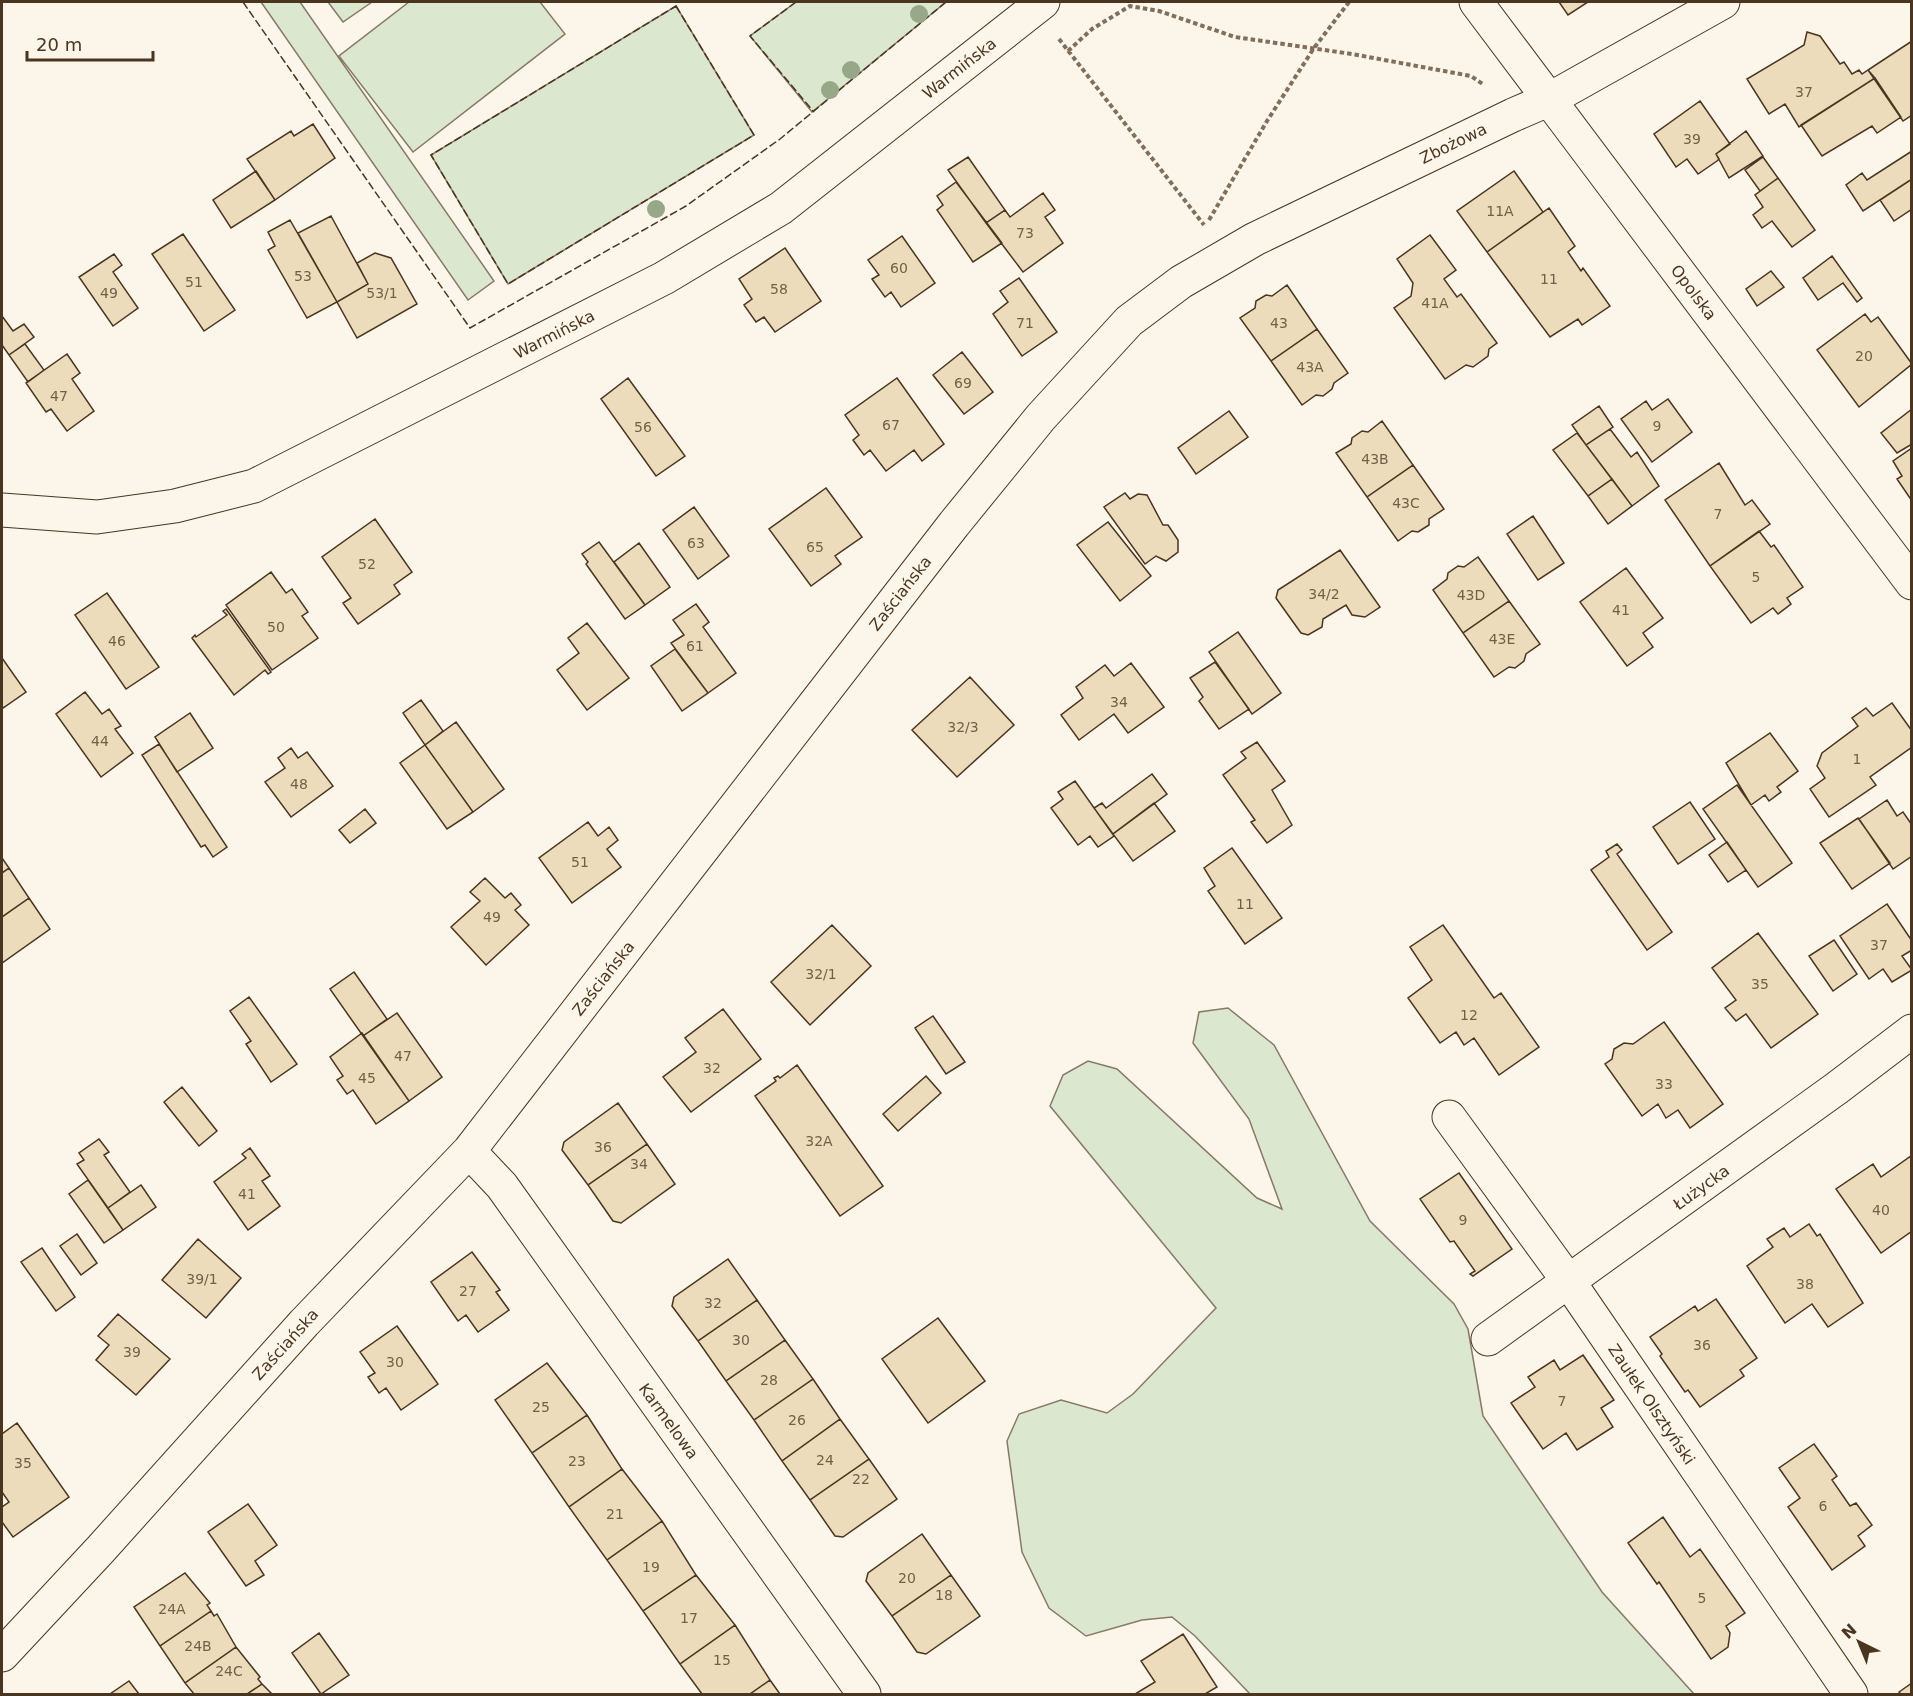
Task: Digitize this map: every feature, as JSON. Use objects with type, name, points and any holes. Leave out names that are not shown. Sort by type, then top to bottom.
[{"type":"street","name":"Warmińska","points":[[2,510],[97,517],[175,506],[254,486],[664,278],[781,208],[1042,2]]},
{"type":"street","name":"Opolska","points":[[1476,2],[1911,583]]},
{"type":"street","name":"Zbożowa","points":[[1181,282],[1254,239],[1513,114],[1550,99],[1723,2]]},
{"type":"street","name":"Zaściańska","points":[[2,1655],[100,1550],[304,1323],[469,1151],[871,630],[1041,417],[1129,321],[1181,282]]},
{"type":"street","name":"Łużycka","points":[[1488,1339],[1837,1088],[1911,1031]]},
{"type":"street","name":"Zaułek Olsztyński","points":[[1449,1117],[1569,1282],[1851,1695]]},
{"type":"street","name":"Karmelowa","points":[[469,1151],[502,1186],[864,1695]]},
{"type":"path","points":[[1205,226],[1267,121],[1314,48],[1349,2]]},
{"type":"path","points":[[1068,51],[1092,29],[1130,6],[1159,11],[1234,37],[1314,48],[1471,76],[1488,88]]},
{"type":"path","points":[[1056,36],[1209,231]]},
{"type":"green space","points":[[261,2],[300,2],[494,281],[468,300]]},
{"type":"green space","points":[[328,2],[372,2],[343,22]]},
{"type":"green space","points":[[409,2],[540,2],[565,34],[413,152],[339,56]]},
{"type":"green space","points":[[796,2],[946,2],[812,112],[750,36]]},
{"type":"green space","points":[[676,6],[754,135],[508,284],[431,155]]},
{"type":"green space","points":[[1228,1008],[1274,1045],[1370,1221],[1454,1304],[1468,1329],[1483,1416],[1602,1592],[1694,1694],[1250,1694],[1195,1636],[1172,1617],[1142,1620],[1086,1636],[1049,1608],[1022,1552],[1007,1441],[1019,1414],[1061,1400],[1107,1413],[1133,1394],[1216,1308],[1050,1106],[1063,1075],[1088,1061],[1117,1069],[1257,1198],[1282,1209],[1249,1119],[1193,1043],[1199,1012]]},
{"type":"building","points":[[1559,2],[1588,2],[1568,15]]},
{"type":"building","points":[[1807,32],[1820,36],[1840,64],[1844,62],[1852,74],[1859,70],[1862,74],[1868,70],[1875,78],[1799,127],[1785,104],[1769,114],[1747,79],[1804,45]]},
{"type":"building","points":[[1912,41],[1912,115],[1903,121],[1868,70]]},
{"type":"building","points":[[1875,78],[1901,117],[1877,133],[1872,126],[1822,156],[1801,125]]},
{"type":"building","points":[[1700,101],[1730,144],[1716,154],[1719,159],[1717,161],[1698,174],[1687,159],[1676,167],[1654,134]]},
{"type":"building","points":[[313,124],[335,158],[275,200],[247,159],[291,131],[294,136]]},
{"type":"building","points":[[1746,131],[1763,156],[1729,178],[1716,154]]},
{"type":"building","points":[[1912,151],[1912,179],[1863,211],[1846,185],[1862,173],[1867,180]]},
{"type":"building","points":[[968,157],[1005,210],[986,223],[948,170]]},
{"type":"building","points":[[1763,157],[1778,178],[1760,191],[1745,170]]},
{"type":"building","points":[[256,171],[275,200],[231,228],[213,200]]},
{"type":"building","points":[[1514,171],[1543,212],[1487,252],[1457,211]]},
{"type":"building","points":[[1778,178],[1815,230],[1792,247],[1772,221],[1762,228],[1753,215],[1763,207],[1755,195]]},
{"type":"building","points":[[1912,179],[1912,209],[1894,221],[1880,200]]},
{"type":"building","points":[[956,182],[1002,243],[973,262],[937,210],[943,205],[937,196]]},
{"type":"building","points":[[1043,193],[1055,210],[1045,217],[1063,243],[1023,272],[986,223],[1005,210],[1010,217]]},
{"type":"building","points":[[1549,208],[1575,246],[1568,252],[1581,271],[1583,268],[1610,306],[1582,325],[1578,319],[1550,337],[1487,252]]},
{"type":"building","points":[[331,216],[368,284],[337,302],[298,233]]},
{"type":"building","points":[[290,220],[337,302],[307,318],[268,250],[275,246],[268,232]]},
{"type":"building","points":[[183,234],[235,310],[204,331],[152,254]]},
{"type":"building","points":[[1430,235],[1456,270],[1444,279],[1457,297],[1461,294],[1497,343],[1489,349],[1488,356],[1473,367],[1466,365],[1445,379],[1394,308],[1411,296],[1413,283],[1397,259]]},
{"type":"building","points":[[902,236],[935,283],[901,307],[891,292],[885,297],[872,279],[879,275],[868,260]]},
{"type":"building","points":[[785,248],[821,301],[775,332],[764,317],[756,322],[744,305],[752,299],[739,279]]},
{"type":"building","points":[[375,253],[391,258],[417,304],[357,338],[337,302],[368,284],[357,263]]},
{"type":"building","points":[[114,254],[122,265],[113,272],[138,308],[113,326],[79,277]]},
{"type":"building","points":[[1832,256],[1862,298],[1857,302],[1843,283],[1818,300],[1803,278]]},
{"type":"building","points":[[1771,271],[1784,287],[1757,306],[1746,289]]},
{"type":"building","points":[[1019,278],[1057,332],[1022,356],[993,314],[1008,302],[1000,291]]},
{"type":"building","points":[[1287,285],[1317,329],[1271,361],[1240,318],[1255,308],[1256,301],[1266,295],[1272,296]]},
{"type":"building","points":[[1865,314],[1871,322],[1878,317],[1912,364],[1859,407],[1817,350]]},
{"type":"building","points":[[2,316],[13,331],[24,324],[34,337],[9,355],[2,345]]},
{"type":"building","points":[[1317,329],[1348,373],[1334,383],[1332,389],[1323,396],[1316,395],[1302,405],[1271,361]]},
{"type":"building","points":[[25,344],[44,370],[28,382],[9,355]]},
{"type":"building","points":[[962,352],[993,392],[964,414],[933,375]]},
{"type":"building","points":[[67,354],[80,373],[72,379],[94,411],[67,431],[51,409],[46,412],[26,383]]},
{"type":"building","points":[[628,378],[685,456],[656,476],[601,399]]},
{"type":"building","points":[[897,378],[944,444],[922,461],[914,450],[886,471],[870,450],[864,455],[853,440],[859,435],[845,415]]},
{"type":"building","points":[[1668,399],[1692,432],[1652,462],[1621,419],[1646,401],[1652,410]]},
{"type":"building","points":[[1599,406],[1613,427],[1586,445],[1572,425]]},
{"type":"building","points":[[1912,409],[1912,444],[1897,453],[1881,433]]},
{"type":"building","points":[[1229,411],[1248,437],[1196,474],[1178,448]]},
{"type":"building","points":[[1382,421],[1413,465],[1367,497],[1336,453],[1351,444],[1352,438],[1362,431],[1368,432]]},
{"type":"building","points":[[1610,429],[1631,457],[1637,452],[1659,486],[1632,506],[1586,445]]},
{"type":"building","points":[[1577,433],[1612,479],[1588,496],[1553,450]]},
{"type":"building","points":[[1912,448],[1912,501],[1897,479],[1902,476],[1893,461]]},
{"type":"building","points":[[1719,463],[1745,505],[1752,500],[1770,524],[1710,566],[1665,500]]},
{"type":"building","points":[[1413,465],[1444,509],[1429,519],[1429,525],[1418,532],[1412,531],[1398,541],[1367,497]]},
{"type":"building","points":[[1612,479],[1632,506],[1608,524],[1588,496]]},
{"type":"building","points":[[826,488],[862,537],[835,556],[841,564],[811,586],[769,529]]},
{"type":"building","points":[[1125,493],[1130,499],[1138,494],[1147,495],[1163,525],[1168,525],[1178,540],[1178,552],[1166,561],[1156,556],[1145,564],[1104,507]]},
{"type":"building","points":[[694,507],[729,556],[698,579],[663,530]]},
{"type":"building","points":[[1533,516],[1564,563],[1538,580],[1507,534]]},
{"type":"building","points":[[375,519],[412,572],[394,585],[400,594],[358,624],[343,603],[351,598],[322,557]]},
{"type":"building","points":[[1108,522],[1151,576],[1120,601],[1077,545]]},
{"type":"building","points":[[1759,531],[1771,547],[1774,545],[1803,587],[1787,598],[1791,604],[1778,614],[1773,608],[1751,623],[1710,566]]},
{"type":"building","points":[[599,542],[645,605],[625,619],[586,564],[588,562],[582,554]]},
{"type":"building","points":[[639,543],[670,587],[645,605],[614,562]]},
{"type":"building","points":[[1340,550],[1380,607],[1365,617],[1352,615],[1346,605],[1323,619],[1322,627],[1308,635],[1301,633],[1276,598],[1278,590]]},
{"type":"building","points":[[1478,557],[1509,601],[1463,633],[1433,590],[1447,579],[1448,573],[1458,566],[1464,567]]},
{"type":"building","points":[[1626,568],[1663,618],[1643,633],[1653,647],[1627,666],[1580,602]]},
{"type":"building","points":[[271,572],[286,593],[292,589],[308,612],[302,616],[318,638],[272,670],[226,605]]},
{"type":"building","points":[[107,593],[159,667],[126,689],[75,615]]},
{"type":"building","points":[[1509,601],[1540,644],[1526,654],[1524,661],[1515,668],[1509,667],[1494,677],[1463,633]]},
{"type":"building","points":[[696,604],[709,622],[703,627],[736,673],[708,693],[671,643],[684,635],[673,620]]},
{"type":"building","points":[[226,609],[271,672],[268,674],[265,670],[234,695],[192,638],[227,615],[223,611]]},
{"type":"building","points":[[587,623],[629,678],[587,710],[557,670],[579,653],[568,638]]},
{"type":"building","points":[[1238,632],[1281,693],[1252,714],[1209,652]]},
{"type":"building","points":[[675,649],[708,693],[682,711],[651,666]]},
{"type":"building","points":[[2,658],[26,692],[3,708],[2,705]]},
{"type":"building","points":[[1215,662],[1249,709],[1219,729],[1199,701],[1203,697],[1190,678]]},
{"type":"building","points":[[1131,663],[1164,707],[1128,733],[1114,714],[1079,740],[1061,715],[1083,698],[1076,687],[1105,665],[1114,676]]},
{"type":"building","points":[[970,677],[1014,725],[957,777],[912,730]]},
{"type":"building","points":[[85,692],[102,714],[109,709],[121,726],[115,729],[133,753],[101,777],[56,714]]},
{"type":"building","points":[[421,700],[443,731],[425,745],[403,713]]},
{"type":"building","points":[[1892,703],[1912,731],[1912,747],[1870,777],[1876,785],[1829,817],[1810,789],[1825,778],[1817,766],[1822,753],[1858,726],[1852,718],[1866,708],[1873,716]]},
{"type":"building","points":[[190,713],[213,748],[177,772],[155,737]]},
{"type":"building","points":[[456,722],[504,789],[473,812],[425,745]]},
{"type":"building","points":[[1770,733],[1798,771],[1777,787],[1781,792],[1769,801],[1765,795],[1751,805],[1726,763]]},
{"type":"building","points":[[1257,742],[1285,781],[1272,790],[1292,825],[1267,843],[1251,822],[1255,820],[1223,775],[1246,758],[1241,752]]},
{"type":"building","points":[[159,744],[227,847],[213,857],[205,845],[201,847],[142,755]]},
{"type":"building","points":[[425,745],[473,812],[447,829],[400,763]]},
{"type":"building","points":[[291,748],[298,758],[307,752],[333,786],[291,817],[265,782],[285,768],[278,758]]},
{"type":"building","points":[[1152,774],[1167,794],[1113,834],[1094,808],[1102,803],[1106,808]]},
{"type":"building","points":[[1075,781],[1114,836],[1098,847],[1090,836],[1078,845],[1051,808],[1063,799],[1058,792]]},
{"type":"building","points":[[1737,785],[1792,863],[1758,887],[1703,809]]},
{"type":"building","points":[[1887,800],[1897,816],[1903,812],[1912,825],[1912,856],[1893,869],[1859,819]]},
{"type":"building","points":[[1690,802],[1715,839],[1678,864],[1653,827]]},
{"type":"building","points":[[1154,803],[1175,831],[1133,861],[1113,834]]},
{"type":"building","points":[[365,809],[376,823],[350,843],[339,830]]},
{"type":"building","points":[[1858,818],[1890,863],[1852,889],[1820,843]]},
{"type":"building","points":[[588,822],[598,836],[609,827],[618,840],[607,849],[621,867],[572,903],[539,858]]},
{"type":"building","points":[[1727,842],[1746,870],[1728,882],[1709,855]]},
{"type":"building","points":[[1617,844],[1622,850],[1617,854],[1672,932],[1647,950],[1591,870],[1609,857],[1606,851]]},
{"type":"building","points":[[1232,848],[1282,918],[1245,944],[1208,891],[1215,886],[1204,868]]},
{"type":"building","points":[[2,858],[9,868],[2,873]]},
{"type":"building","points":[[9,868],[29,898],[2,917],[2,873]]},
{"type":"building","points":[[485,878],[505,898],[511,893],[521,905],[515,910],[529,925],[486,965],[451,927],[480,901],[470,892]]},
{"type":"building","points":[[29,898],[50,929],[2,963],[2,917]]},
{"type":"building","points":[[1887,904],[1912,941],[1912,950],[1902,956],[1912,970],[1892,982],[1883,969],[1869,979],[1840,936]]},
{"type":"building","points":[[832,925],[871,966],[810,1025],[771,982]]},
{"type":"building","points":[[1443,925],[1494,998],[1501,993],[1539,1047],[1499,1075],[1474,1038],[1464,1045],[1456,1032],[1440,1043],[1408,998],[1432,980],[1410,947]]},
{"type":"building","points":[[1758,933],[1818,1014],[1771,1048],[1746,1014],[1736,1021],[1725,1008],[1736,1000],[1712,968]]},
{"type":"building","points":[[1834,940],[1857,974],[1833,991],[1809,956]]},
{"type":"building","points":[[354,972],[387,1019],[363,1036],[330,989]]},
{"type":"building","points":[[249,997],[297,1064],[271,1082],[246,1044],[251,1041],[230,1011]]},
{"type":"building","points":[[723,1009],[761,1059],[691,1112],[663,1077],[696,1052],[685,1038]]},
{"type":"building","points":[[397,1013],[442,1077],[409,1101],[363,1036]]},
{"type":"building","points":[[933,1016],[965,1062],[946,1074],[915,1028]]},
{"type":"building","points":[[1664,1022],[1723,1104],[1690,1128],[1678,1110],[1666,1118],[1658,1104],[1642,1116],[1605,1064],[1612,1059],[1614,1049],[1624,1043],[1633,1044]]},
{"type":"building","points":[[362,1033],[409,1101],[376,1124],[353,1090],[347,1094],[337,1080],[343,1076],[330,1057]]},
{"type":"building","points":[[797,1065],[883,1186],[840,1216],[755,1096],[776,1081],[774,1078],[778,1076],[780,1078]]},
{"type":"building","points":[[926,1076],[941,1093],[898,1131],[883,1114]]},
{"type":"building","points":[[182,1087],[217,1131],[199,1146],[164,1102]]},
{"type":"building","points":[[618,1103],[647,1144],[588,1185],[562,1150],[564,1142]]},
{"type":"building","points":[[99,1139],[109,1152],[104,1155],[130,1192],[108,1208],[77,1164],[84,1160],[79,1153]]},
{"type":"building","points":[[647,1144],[675,1184],[621,1223],[613,1221],[588,1185]]},
{"type":"building","points":[[250,1148],[270,1176],[262,1181],[280,1206],[248,1230],[214,1182],[246,1158],[242,1154]]},
{"type":"building","points":[[1911,1156],[1912,1231],[1881,1253],[1836,1189],[1873,1164],[1881,1177]]},
{"type":"building","points":[[1459,1173],[1512,1249],[1473,1276],[1470,1274],[1475,1271],[1454,1241],[1450,1242],[1420,1199]]},
{"type":"building","points":[[88,1180],[123,1230],[104,1243],[69,1194]]},
{"type":"building","points":[[141,1185],[156,1207],[123,1230],[108,1208]]},
{"type":"building","points":[[1809,1224],[1817,1236],[1820,1234],[1863,1303],[1828,1327],[1812,1304],[1785,1323],[1747,1266],[1773,1247],[1767,1239],[1784,1228],[1790,1237]]},
{"type":"building","points":[[77,1234],[97,1263],[81,1275],[60,1246]]},
{"type":"building","points":[[198,1239],[241,1278],[206,1318],[162,1280]]},
{"type":"building","points":[[42,1248],[75,1297],[56,1311],[21,1262]]},
{"type":"building","points":[[472,1252],[500,1290],[496,1292],[509,1310],[478,1332],[466,1315],[458,1321],[431,1282]]},
{"type":"building","points":[[728,1259],[757,1300],[698,1341],[672,1306],[674,1297]]},
{"type":"building","points":[[1716,1299],[1757,1358],[1740,1370],[1744,1376],[1700,1407],[1688,1390],[1685,1392],[1650,1337],[1695,1306],[1698,1311]]},
{"type":"building","points":[[757,1300],[785,1340],[726,1381],[698,1341]]},
{"type":"building","points":[[118,1314],[170,1359],[136,1395],[96,1360],[109,1345],[98,1336]]},
{"type":"building","points":[[938,1318],[985,1381],[928,1423],[882,1359]]},
{"type":"building","points":[[397,1326],[438,1384],[401,1410],[386,1388],[379,1393],[368,1377],[375,1373],[360,1352]]},
{"type":"building","points":[[785,1340],[813,1379],[754,1420],[726,1381]]},
{"type":"building","points":[[1583,1355],[1614,1400],[1601,1408],[1613,1427],[1577,1450],[1566,1433],[1543,1449],[1511,1403],[1535,1387],[1528,1377],[1554,1360],[1560,1370]]},
{"type":"building","points":[[547,1363],[587,1415],[532,1453],[495,1400]]},
{"type":"building","points":[[813,1379],[840,1419],[782,1461],[754,1420]]},
{"type":"building","points":[[587,1415],[622,1469],[569,1507],[532,1453]]},
{"type":"building","points":[[840,1419],[869,1459],[810,1500],[782,1461]]},
{"type":"building","points":[[17,1423],[69,1497],[13,1537],[2,1522],[2,1507],[9,1502],[2,1492],[2,1434]]},
{"type":"building","points":[[1814,1444],[1837,1476],[1832,1480],[1850,1506],[1856,1503],[1872,1525],[1858,1536],[1865,1546],[1832,1570],[1788,1507],[1800,1498],[1779,1468]]},
{"type":"building","points":[[869,1459],[897,1499],[843,1537],[835,1536],[810,1500]]},
{"type":"building","points":[[622,1469],[662,1521],[607,1560],[569,1507]]},
{"type":"building","points":[[248,1504],[277,1545],[255,1561],[264,1575],[246,1586],[208,1532]]},
{"type":"building","points":[[1663,1517],[1690,1557],[1700,1549],[1745,1613],[1726,1626],[1730,1633],[1728,1647],[1711,1659],[1659,1582],[1657,1584],[1628,1543]]},
{"type":"building","points":[[662,1521],[696,1575],[643,1611],[607,1560]]},
{"type":"building","points":[[922,1534],[951,1575],[892,1616],[866,1581],[868,1573]]},
{"type":"building","points":[[185,1573],[210,1603],[207,1605],[211,1611],[160,1646],[134,1607]]},
{"type":"building","points":[[696,1575],[735,1625],[680,1664],[643,1611]]},
{"type":"building","points":[[951,1575],[980,1616],[926,1654],[917,1652],[892,1616]]},
{"type":"building","points":[[211,1611],[214,1616],[217,1614],[236,1647],[185,1683],[160,1646]]},
{"type":"building","points":[[735,1625],[770,1680],[750,1694],[702,1694],[680,1664]]},
{"type":"building","points":[[319,1633],[349,1675],[321,1694],[292,1653]]},
{"type":"building","points":[[1183,1634],[1217,1687],[1205,1694],[1135,1694],[1155,1682],[1141,1661]]},
{"type":"building","points":[[236,1647],[260,1677],[258,1679],[262,1684],[247,1694],[194,1694],[185,1683]]},
{"type":"building","points":[[770,1680],[780,1694],[750,1694]]},
{"type":"building","points":[[129,1681],[139,1694],[110,1694]]},
{"type":"building","points":[[1912,1683],[1912,1694],[1899,1692]]},
{"type":"building","points":[[262,1684],[272,1694],[247,1694]]},
{"type":"fence","points":[[243,2],[470,328],[686,206],[780,139],[946,2]]},
{"type":"fence","points":[[796,2],[750,36],[813,111]]},
{"type":"fence","points":[[676,6],[754,135],[508,284],[431,155],[676,6]]}]
